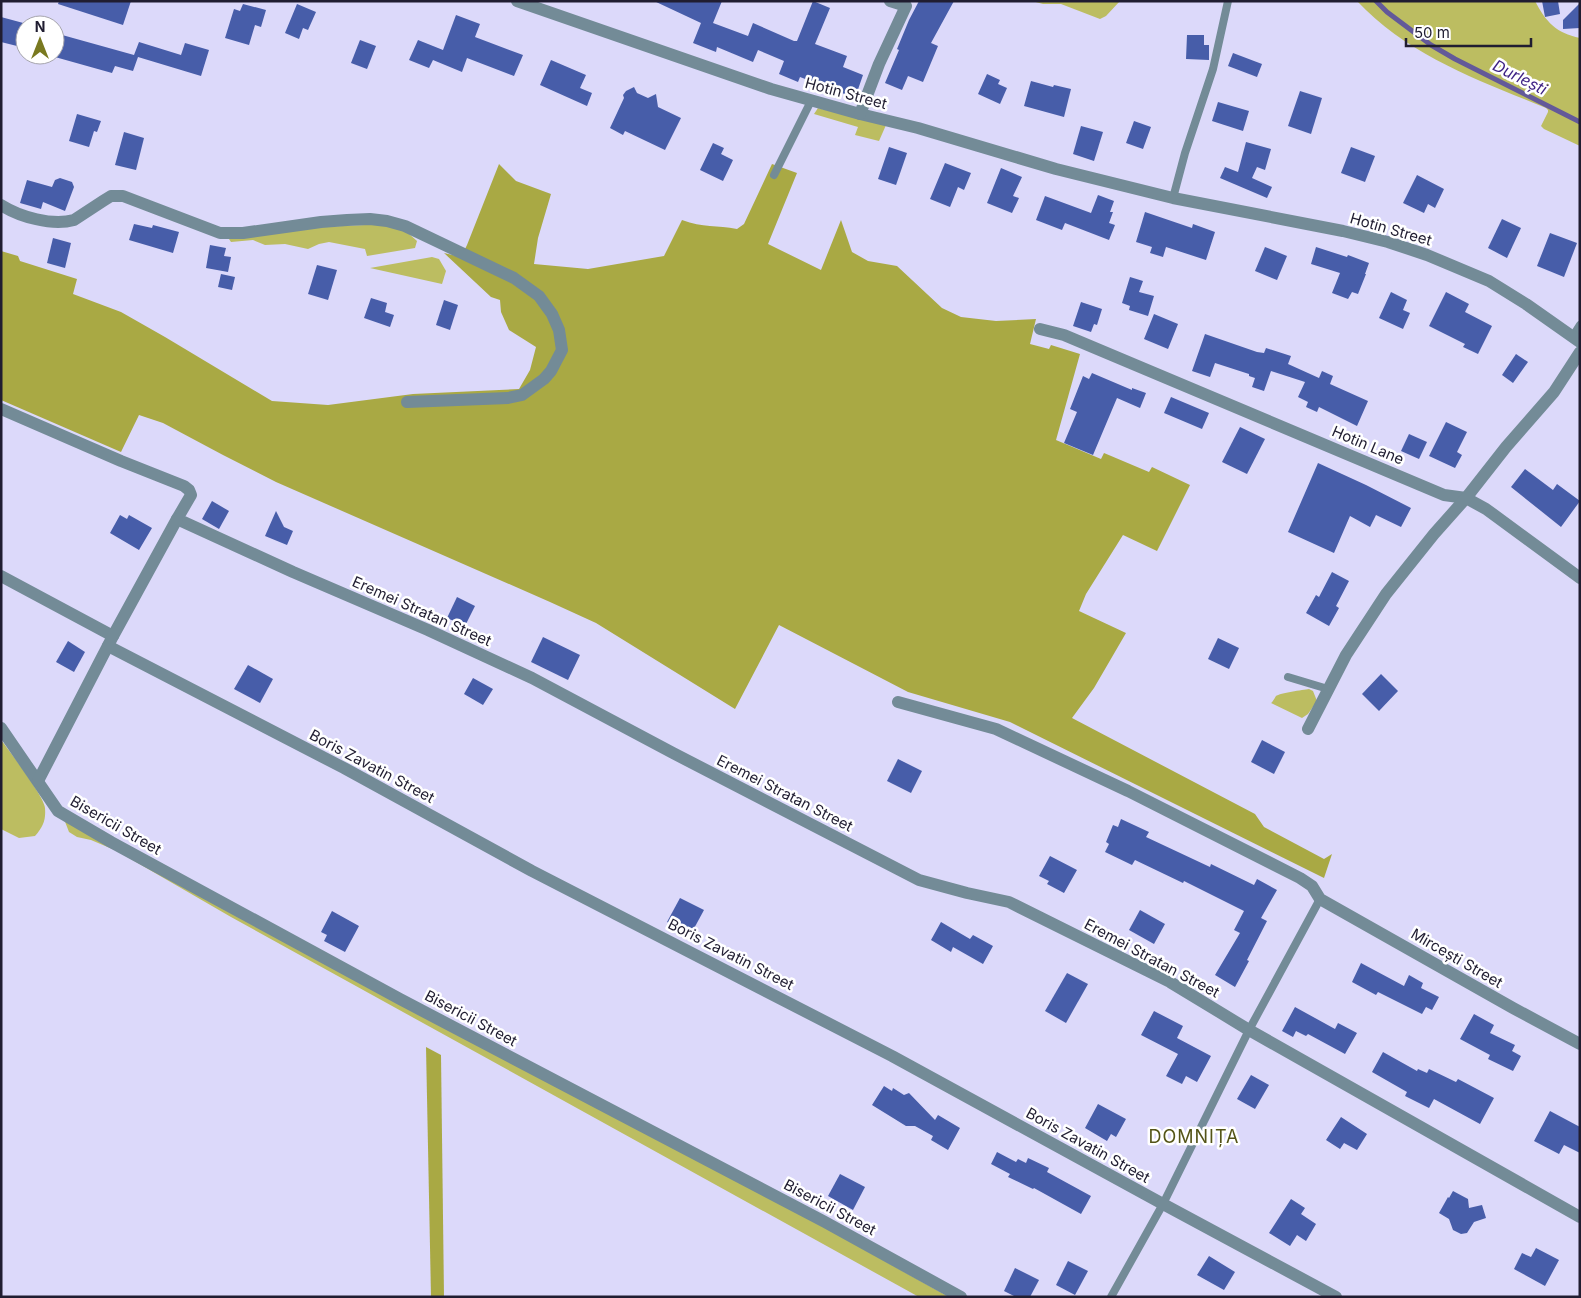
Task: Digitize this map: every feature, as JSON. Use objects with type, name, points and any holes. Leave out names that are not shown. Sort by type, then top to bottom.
[{"type":"street","name":"Hotin Street","points":[[517,1],[736,78],[811,101],[918,128],[1056,169],[1174,198],[1344,231],[1388,242],[1426,255],[1489,281],[1578,335]]},
{"type":"street","points":[[860,114],[879,64],[907,4],[890,1]]},
{"type":"street","points":[[1,205],[17,214],[68,222],[111,196],[123,196],[214,232],[232,234],[321,222],[370,219],[387,221],[405,226],[514,278],[539,296],[552,314],[559,330],[562,350],[551,372],[522,395],[508,398],[407,402]]},
{"type":"street","name":"Hotin Lane","points":[[1040,329],[1064,335],[1444,494],[1466,498],[1486,510],[1580,578]]},
{"type":"street","points":[[1308,729],[1346,655],[1386,594],[1506,447],[1554,392],[1580,352]]},
{"type":"street","points":[[1,409],[184,486],[189,490],[190,495],[38,781]]},
{"type":"street","name":"Eremei Stratan Street","points":[[177,519],[532,678],[919,880],[1009,902],[1170,982],[1250,1030],[1580,1217]]},
{"type":"street","name":"Boris Zavatin Street","points":[[1,576],[111,641],[532,871],[892,1056],[1336,1297]]},
{"type":"street","name":"Mircești Street","points":[[898,702],[996,729],[1128,791],[1300,878],[1312,886],[1320,899],[1580,1044]]},
{"type":"street","name":"Bisericii Street","points":[[1,728],[58,811],[111,842],[400,999],[825,1222],[961,1297]]},
{"type":"lane","points":[[1174,198],[1185,153],[1213,69],[1228,1]]},
{"type":"lane","points":[[774,174],[811,101]]},
{"type":"lane","points":[[1288,677],[1328,689]]},
{"type":"lane","points":[[1111,1297],[1163,1204],[1250,1030],[1320,899]]},
{"type":"shaded area","points":[[1032,1],[1120,1],[1106,16],[1100,19],[1061,4],[1043,4]]},
{"type":"shaded area","points":[[1357,1],[1535,1],[1543,15],[1553,26],[1564,33],[1580,38],[1580,146],[1541,126],[1548,112],[1546,108],[1470,76],[1422,52],[1377,20]]},
{"type":"shaded area","points":[[818,108],[886,125],[879,141],[855,135],[858,127],[814,114]]},
{"type":"shaded area","points":[[499,164],[516,181],[551,194],[538,238],[534,264],[588,269],[664,256],[682,220],[697,224],[737,229],[744,224],[772,164],[797,173],[768,244],[821,270],[841,220],[852,252],[868,261],[897,266],[942,308],[961,317],[996,321],[1036,319],[1030,344],[1049,349],[1051,345],[1080,354],[1056,440],[1101,459],[1104,453],[1149,472],[1152,467],[1190,485],[1157,551],[1123,535],[1086,594],[1079,611],[1126,633],[1094,688],[1072,718],[1255,814],[1264,827],[1324,859],[1332,854],[1324,878],[1010,722],[908,692],[779,625],[735,709],[596,623],[276,482],[163,423],[139,415],[121,452],[1,400],[1,251],[18,256],[20,261],[77,279],[73,294],[121,312],[272,401],[328,405],[413,394],[519,389],[530,370],[536,347],[509,330],[501,312],[500,300],[491,297],[444,253],[461,257]]},
{"type":"shaded area","points":[[388,224],[408,233],[417,241],[415,248],[367,256],[365,249],[329,242],[308,249],[285,244],[265,245],[253,240],[231,242],[229,239],[297,228]]},
{"type":"shaded area","points":[[432,257],[439,259],[446,271],[442,284],[370,268]]},
{"type":"shaded area","points":[[1309,689],[1313,691],[1317,701],[1308,714],[1302,718],[1271,703],[1278,695]]},
{"type":"shaded area","points":[[1,740],[26,774],[45,808],[42,826],[35,836],[19,838],[1,829]]},
{"type":"shaded area","points":[[64,819],[806,1217],[949,1297],[919,1297],[231,917],[117,851],[91,840],[77,837],[69,832]]},
{"type":"shaded area","points":[[426,1047],[441,1055],[444,1297],[431,1297]]},
{"type":"building","points":[[59,1],[131,1],[123,25],[58,4]]},
{"type":"building","points":[[654,1],[722,1],[713,23],[748,36],[753,23],[794,41],[797,41],[813,1],[830,8],[815,44],[847,56],[843,67],[863,75],[855,98],[800,77],[798,82],[779,74],[784,61],[758,50],[753,62],[717,47],[716,52],[693,43],[701,23]]},
{"type":"building","points":[[919,1],[954,1],[931,43],[938,46],[923,82],[908,76],[902,90],[885,83],[909,20]]},
{"type":"building","points":[[1542,1],[1558,1],[1560,14],[1545,17]]},
{"type":"building","points":[[1580,3],[1580,28],[1563,29],[1563,20]]},
{"type":"building","points":[[243,4],[266,10],[261,27],[255,25],[249,45],[225,38],[234,9],[240,11]]},
{"type":"building","points":[[297,4],[316,12],[308,30],[303,28],[299,39],[285,33]]},
{"type":"building","points":[[456,15],[480,24],[475,37],[523,55],[514,76],[467,58],[462,72],[433,60],[429,68],[409,60],[418,40],[443,50]]},
{"type":"building","points":[[1,17],[15,21],[15,46],[1,42]]},
{"type":"building","points":[[1187,35],[1204,35],[1204,45],[1209,45],[1209,60],[1186,59]]},
{"type":"building","points":[[65,36],[134,55],[139,42],[181,55],[185,43],[209,50],[201,76],[138,57],[133,71],[115,66],[112,73],[65,60]]},
{"type":"building","points":[[360,40],[376,46],[367,69],[351,63]]},
{"type":"building","points":[[1233,53],[1262,64],[1257,77],[1228,66]]},
{"type":"building","points":[[551,60],[586,75],[580,88],[592,93],[587,106],[540,85]]},
{"type":"building","points":[[987,74],[1000,80],[998,84],[1007,88],[1000,104],[978,94]]},
{"type":"building","points":[[1031,81],[1053,87],[1054,85],[1071,89],[1064,117],[1024,106]]},
{"type":"building","points":[[634,87],[637,93],[648,98],[656,94],[658,107],[681,118],[665,150],[625,131],[623,135],[610,128],[624,98],[623,95]]},
{"type":"building","points":[[1300,91],[1322,98],[1311,134],[1288,126]]},
{"type":"building","points":[[1218,102],[1249,111],[1243,131],[1212,121]]},
{"type":"building","points":[[77,114],[101,121],[97,132],[94,131],[89,147],[69,141]]},
{"type":"building","points":[[1134,121],[1151,127],[1143,149],[1126,143]]},
{"type":"building","points":[[1081,126],[1103,132],[1094,161],[1073,154]]},
{"type":"building","points":[[124,132],[144,138],[136,170],[115,165]]},
{"type":"building","points":[[1246,142],[1271,149],[1265,170],[1257,167],[1252,178],[1272,187],[1267,198],[1220,178],[1225,167],[1238,172]]},
{"type":"building","points":[[713,143],[724,148],[721,154],[733,160],[723,181],[700,170]]},
{"type":"building","points":[[889,147],[907,153],[896,185],[878,179]]},
{"type":"building","points":[[1351,147],[1375,156],[1365,182],[1341,173]]},
{"type":"building","points":[[945,163],[971,173],[964,190],[958,187],[950,207],[930,199]]},
{"type":"building","points":[[1001,168],[1022,177],[1013,196],[1019,198],[1012,213],[987,203]]},
{"type":"building","points":[[1417,175],[1444,189],[1435,208],[1428,204],[1424,213],[1403,203]]},
{"type":"building","points":[[60,178],[72,182],[74,187],[65,211],[43,202],[41,209],[20,203],[27,180],[52,187],[55,180]]},
{"type":"building","points":[[1098,195],[1114,201],[1109,223],[1115,225],[1109,240],[1065,223],[1062,230],[1036,220],[1045,196],[1091,213]]},
{"type":"building","points":[[1145,212],[1192,228],[1193,224],[1215,232],[1206,260],[1166,247],[1163,257],[1150,253],[1152,247],[1136,242]]},
{"type":"building","points":[[1502,219],[1521,228],[1507,258],[1488,248]]},
{"type":"building","points":[[134,224],[152,228],[153,225],[179,232],[173,253],[129,240]]},
{"type":"building","points":[[1550,233],[1577,243],[1564,277],[1537,266]]},
{"type":"building","points":[[53,238],[71,243],[65,268],[47,263]]},
{"type":"building","points":[[210,245],[226,248],[224,256],[231,257],[228,272],[206,268]]},
{"type":"building","points":[[1265,247],[1287,256],[1277,280],[1255,271]]},
{"type":"building","points":[[1316,247],[1347,257],[1348,255],[1369,263],[1358,294],[1352,292],[1348,299],[1332,293],[1340,273],[1311,264]]},
{"type":"building","points":[[317,265],[337,270],[328,300],[308,294]]},
{"type":"building","points":[[221,274],[235,277],[232,290],[218,287]]},
{"type":"building","points":[[1130,277],[1143,281],[1139,292],[1154,296],[1148,316],[1129,310],[1130,306],[1122,303]]},
{"type":"building","points":[[1391,292],[1407,300],[1403,310],[1410,313],[1403,329],[1379,318]]},
{"type":"building","points":[[1446,292],[1469,304],[1465,312],[1492,326],[1478,354],[1463,347],[1465,344],[1429,326]]},
{"type":"building","points":[[371,298],[387,303],[385,312],[394,315],[390,327],[364,318]]},
{"type":"building","points":[[444,300],[458,305],[450,330],[436,325]]},
{"type":"building","points":[[1081,302],[1102,309],[1097,325],[1094,324],[1091,332],[1073,326]]},
{"type":"building","points":[[1154,314],[1178,324],[1168,349],[1144,339]]},
{"type":"building","points":[[1205,334],[1257,352],[1264,353],[1266,348],[1291,356],[1288,364],[1319,378],[1322,371],[1333,376],[1330,384],[1368,401],[1357,426],[1319,407],[1317,412],[1306,407],[1308,402],[1298,397],[1305,382],[1271,371],[1264,391],[1252,387],[1255,378],[1249,376],[1249,374],[1215,363],[1210,377],[1192,371]]},
{"type":"building","points":[[1516,354],[1528,362],[1513,383],[1502,375]]},
{"type":"building","points":[[1092,373],[1132,390],[1132,388],[1146,393],[1140,408],[1117,398],[1093,455],[1064,443],[1077,412],[1070,409],[1083,376],[1089,379]]},
{"type":"building","points":[[1171,397],[1209,413],[1202,429],[1164,413]]},
{"type":"building","points":[[1446,422],[1467,432],[1457,452],[1462,455],[1455,468],[1429,456]]},
{"type":"building","points":[[1240,427],[1265,439],[1247,474],[1222,462]]},
{"type":"building","points":[[1409,434],[1427,442],[1419,459],[1401,451]]},
{"type":"building","points":[[1318,463],[1411,508],[1401,527],[1376,515],[1370,527],[1350,516],[1334,553],[1288,532]]},
{"type":"building","points":[[1525,469],[1553,490],[1557,484],[1580,501],[1561,527],[1511,487]]},
{"type":"building","points":[[212,501],[229,511],[219,529],[202,519]]},
{"type":"building","points":[[276,511],[284,527],[293,531],[287,545],[265,536]]},
{"type":"building","points":[[120,515],[127,519],[129,515],[152,528],[139,550],[110,533]]},
{"type":"building","points":[[1332,572],[1349,581],[1336,606],[1339,608],[1329,626],[1306,613],[1316,595],[1319,597]]},
{"type":"building","points":[[457,597],[475,606],[465,626],[447,618]]},
{"type":"building","points":[[543,637],[580,655],[568,680],[531,662]]},
{"type":"building","points":[[1218,638],[1239,648],[1229,669],[1208,659]]},
{"type":"building","points":[[68,641],[85,652],[74,672],[56,662]]},
{"type":"building","points":[[248,665],[273,679],[260,703],[234,689]]},
{"type":"building","points":[[1381,674],[1398,691],[1379,711],[1362,694]]},
{"type":"building","points":[[473,678],[493,689],[483,705],[464,694]]},
{"type":"building","points":[[1262,740],[1285,752],[1274,774],[1251,762]]},
{"type":"building","points":[[898,759],[922,771],[911,793],[887,781]]},
{"type":"building","points":[[1121,819],[1149,832],[1146,837],[1210,867],[1211,864],[1254,885],[1257,879],[1277,890],[1261,918],[1267,921],[1235,987],[1215,975],[1240,933],[1234,930],[1244,911],[1184,881],[1183,883],[1135,860],[1132,865],[1105,852],[1109,844],[1106,842],[1113,825],[1118,827]]},
{"type":"building","points":[[1050,856],[1077,870],[1064,893],[1047,884],[1049,881],[1039,876]]},
{"type":"building","points":[[680,898],[704,910],[691,934],[667,922]]},
{"type":"building","points":[[1140,910],[1165,924],[1154,944],[1129,930]]},
{"type":"building","points":[[332,911],[359,926],[345,952],[324,941],[327,935],[321,932]]},
{"type":"building","points":[[941,922],[970,939],[973,935],[993,946],[983,964],[953,947],[951,952],[931,940]]},
{"type":"building","points":[[1361,963],[1404,986],[1409,975],[1423,983],[1421,988],[1439,997],[1432,1010],[1426,1007],[1422,1014],[1378,992],[1376,995],[1352,982]]},
{"type":"building","points":[[1067,973],[1088,984],[1066,1023],[1045,1011]]},
{"type":"building","points":[[1295,1007],[1335,1029],[1338,1023],[1357,1033],[1345,1054],[1308,1034],[1306,1036],[1296,1031],[1293,1037],[1282,1031]]},
{"type":"building","points":[[1154,1011],[1183,1026],[1177,1038],[1211,1056],[1197,1082],[1186,1076],[1182,1084],[1166,1076],[1178,1054],[1141,1035]]},
{"type":"building","points":[[1474,1014],[1494,1025],[1490,1033],[1515,1045],[1512,1051],[1521,1056],[1513,1071],[1488,1059],[1490,1055],[1460,1039]]},
{"type":"building","points":[[1383,1052],[1417,1071],[1418,1069],[1427,1073],[1429,1069],[1456,1082],[1458,1079],[1494,1098],[1480,1124],[1434,1099],[1429,1108],[1405,1096],[1407,1092],[1372,1072]]},
{"type":"building","points":[[1251,1075],[1269,1085],[1255,1109],[1237,1099]]},
{"type":"building","points":[[884,1086],[892,1091],[893,1088],[904,1095],[909,1093],[935,1120],[938,1115],[960,1128],[948,1150],[931,1140],[933,1136],[915,1126],[906,1126],[872,1105]]},
{"type":"building","points":[[1098,1104],[1126,1119],[1116,1137],[1111,1134],[1107,1141],[1085,1128]]},
{"type":"building","points":[[1550,1111],[1580,1127],[1580,1153],[1564,1145],[1559,1154],[1534,1141]]},
{"type":"building","points":[[1341,1117],[1367,1134],[1357,1150],[1344,1143],[1340,1149],[1326,1140]]},
{"type":"building","points":[[997,1152],[1016,1162],[1018,1159],[1026,1163],[1028,1158],[1049,1168],[1047,1172],[1091,1196],[1081,1214],[1034,1188],[1008,1177],[1010,1174],[991,1164]]},
{"type":"building","points":[[840,1174],[865,1187],[853,1210],[828,1196]]},
{"type":"building","points":[[1453,1191],[1468,1199],[1469,1208],[1482,1205],[1486,1218],[1474,1222],[1467,1233],[1461,1234],[1453,1230],[1449,1219],[1439,1213]]},
{"type":"building","points":[[1291,1199],[1305,1208],[1301,1214],[1316,1224],[1306,1241],[1297,1235],[1290,1246],[1269,1233]]},
{"type":"building","points":[[1536,1248],[1559,1260],[1545,1286],[1514,1269],[1522,1253],[1531,1257]]},
{"type":"building","points":[[1209,1256],[1235,1272],[1224,1290],[1197,1275]]},
{"type":"building","points":[[1068,1261],[1088,1271],[1075,1295],[1056,1285]]},
{"type":"building","points":[[1015,1268],[1039,1280],[1030,1297],[1016,1297],[1004,1291]]},
{"type":"waterway","name":"Durlești","points":[[1376,1],[1387,12],[1431,45],[1580,122]]},
{"type":"district","name":"DOMNIȚA","points":[[1194,1136]]}]
